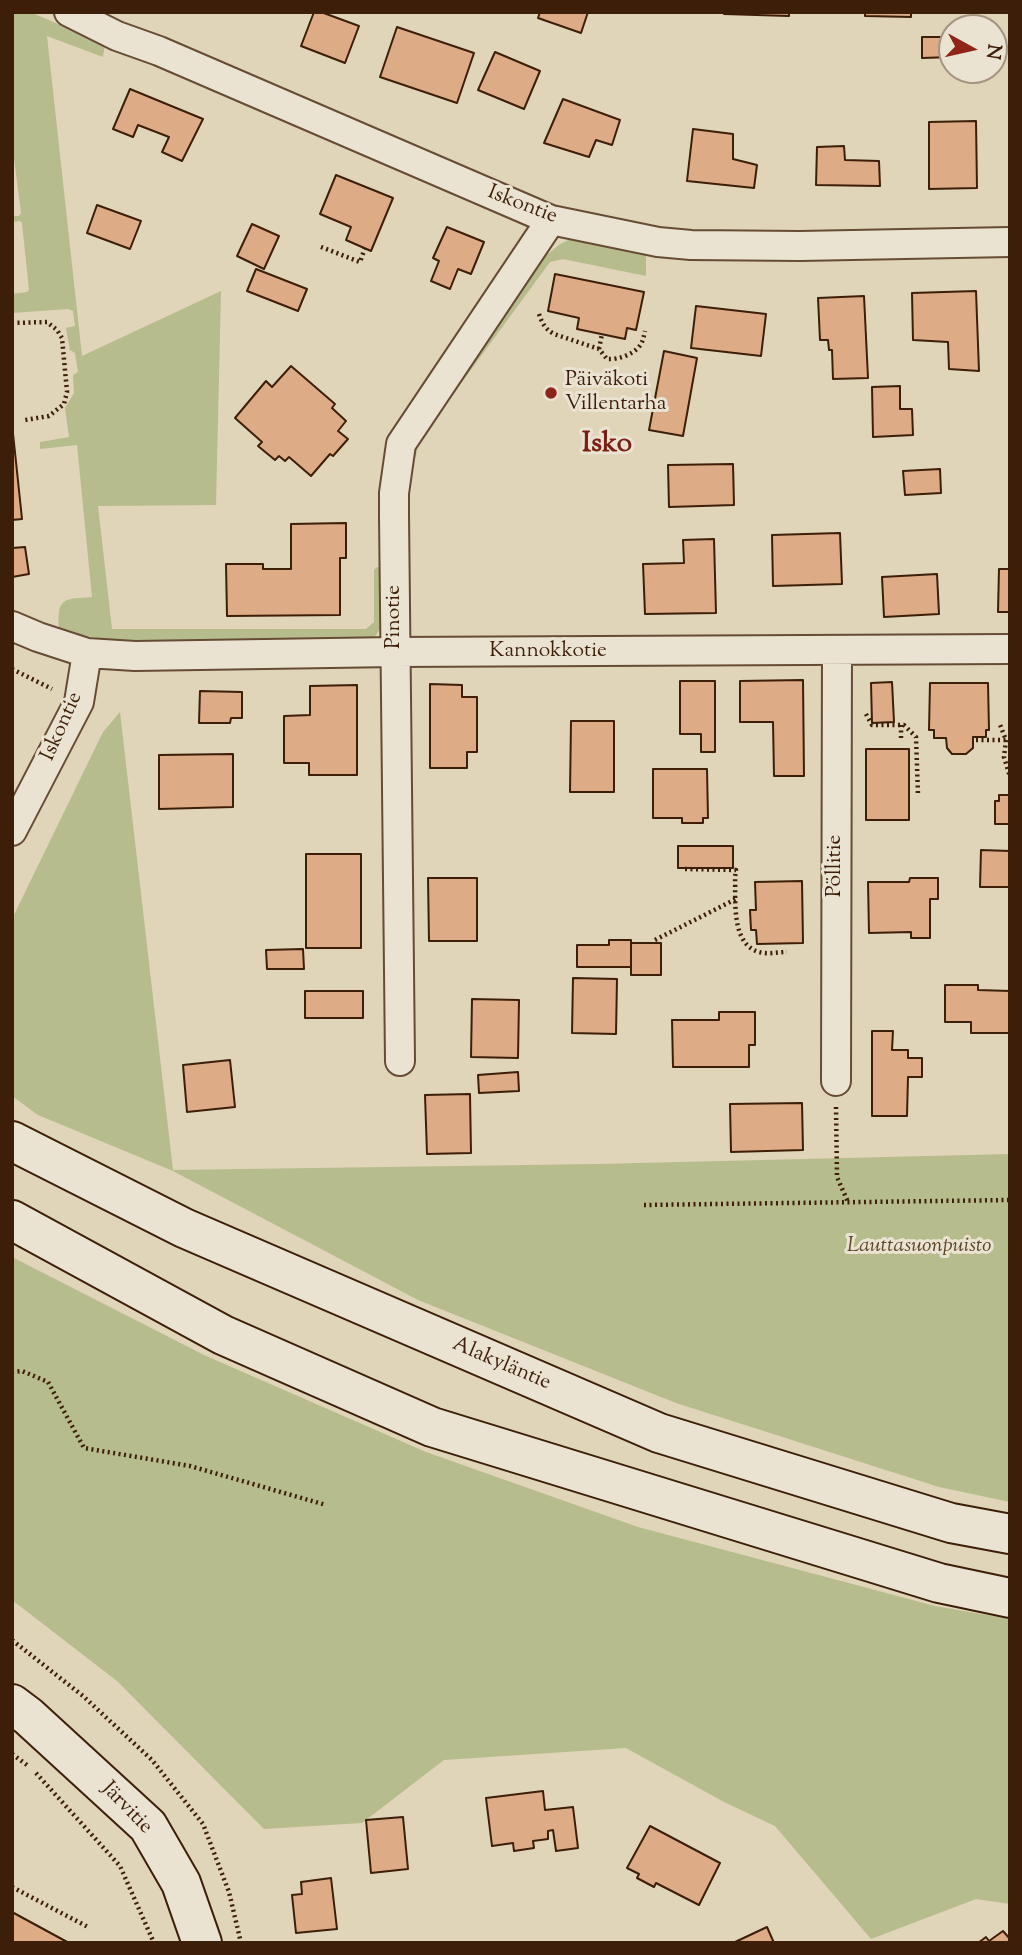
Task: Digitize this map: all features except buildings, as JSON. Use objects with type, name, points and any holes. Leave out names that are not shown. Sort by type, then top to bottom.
[{"type":"main road","name":"Alakyläntie","points":[[12,1141],[184,1228],[659,1433],[951,1523],[1010,1534]]},
{"type":"main road","points":[[12,1220],[223,1335],[432,1427],[939,1583],[1010,1598]]},
{"type":"main road","name":"Järvitie","points":[[12,1704],[148,1826],[181,1883],[202,1943]]},
{"type":"street","name":"Iskontie","points":[[69,12],[117,36],[159,51],[551,219],[658,242],[691,245],[825,246],[1010,242]]},
{"type":"street","name":"Pinotie","points":[[400,1061],[394,493],[401,444],[551,219]]},
{"type":"street","points":[[12,626],[87,653]]},
{"type":"street","name":"Kannokkotie","points":[[87,653],[135,656],[1010,649]]},
{"type":"street","name":"Pöllitie","points":[[836,650],[836,1081]]},
{"type":"street","name":"Iskontie","points":[[12,831],[79,702],[87,653]]},
{"type":"path","points":[[321,247],[360,262],[365,248]]},
{"type":"path","points":[[539,314],[543,325],[554,334],[599,349],[607,359],[616,359],[633,352],[641,344],[645,331]]},
{"type":"path","points":[[12,323],[47,322],[62,338],[67,392],[64,404],[49,416],[26,420]]},
{"type":"path","points":[[599,349],[602,334]]},
{"type":"path","points":[[12,669],[79,702]]},
{"type":"path","points":[[862,704],[872,725],[904,724],[916,737],[918,796]]},
{"type":"path","points":[[999,722],[1006,740],[1004,757],[1010,776]]},
{"type":"path","points":[[901,724],[901,739]]},
{"type":"path","points":[[976,740],[1006,740]]},
{"type":"path","points":[[685,869],[736,870],[738,929],[744,940],[751,948],[764,953],[787,952]]},
{"type":"path","points":[[655,940],[736,899]]},
{"type":"path","points":[[836,1081],[837,1177],[848,1202]]},
{"type":"path","points":[[643,1205],[1010,1200]]},
{"type":"path","points":[[12,1372],[22,1371],[48,1382],[84,1448],[190,1466],[326,1505]]},
{"type":"path","points":[[12,1754],[33,1769],[120,1866],[154,1943]]},
{"type":"path","points":[[12,1887],[88,1927]]},
{"type":"green space","points":[[12,12],[30,12],[105,44],[103,57],[47,36],[82,356],[221,291],[216,505],[98,506],[112,629],[366,629],[374,622],[374,570],[377,567],[384,568],[384,623],[374,638],[114,641],[60,631],[59,616],[63,603],[71,599],[92,597],[77,445],[40,449],[40,442],[69,437],[65,408],[74,393],[73,375],[78,372],[75,353],[70,350],[66,328],[75,326],[73,311],[68,309],[12,313],[12,294],[29,290],[22,223],[12,222],[12,216],[19,216],[21,213],[12,157]]},
{"type":"green space","points":[[570,239],[646,252],[646,276],[563,259],[550,262],[418,442],[416,457],[409,457],[414,442],[544,257]]},
{"type":"green space","name":"Lauttasuonpuisto","points":[[120,712],[173,1170],[598,1164],[1010,1154],[1010,1502],[939,1487],[676,1403],[418,1300],[173,1171],[38,1115],[12,1096],[12,919],[103,732]]},
{"type":"green space","points":[[12,1257],[204,1355],[426,1452],[638,1527],[935,1606],[1010,1619],[1010,1904],[976,1899],[871,1939],[775,1826],[724,1802],[626,1748],[444,1760],[362,1823],[264,1829],[117,1681],[12,1600]]},
{"type":"place","name":"Päiväkoti Villentarha","points":[[551,393]]},
{"type":"district","name":"Isko","points":[[607,446]]}]
